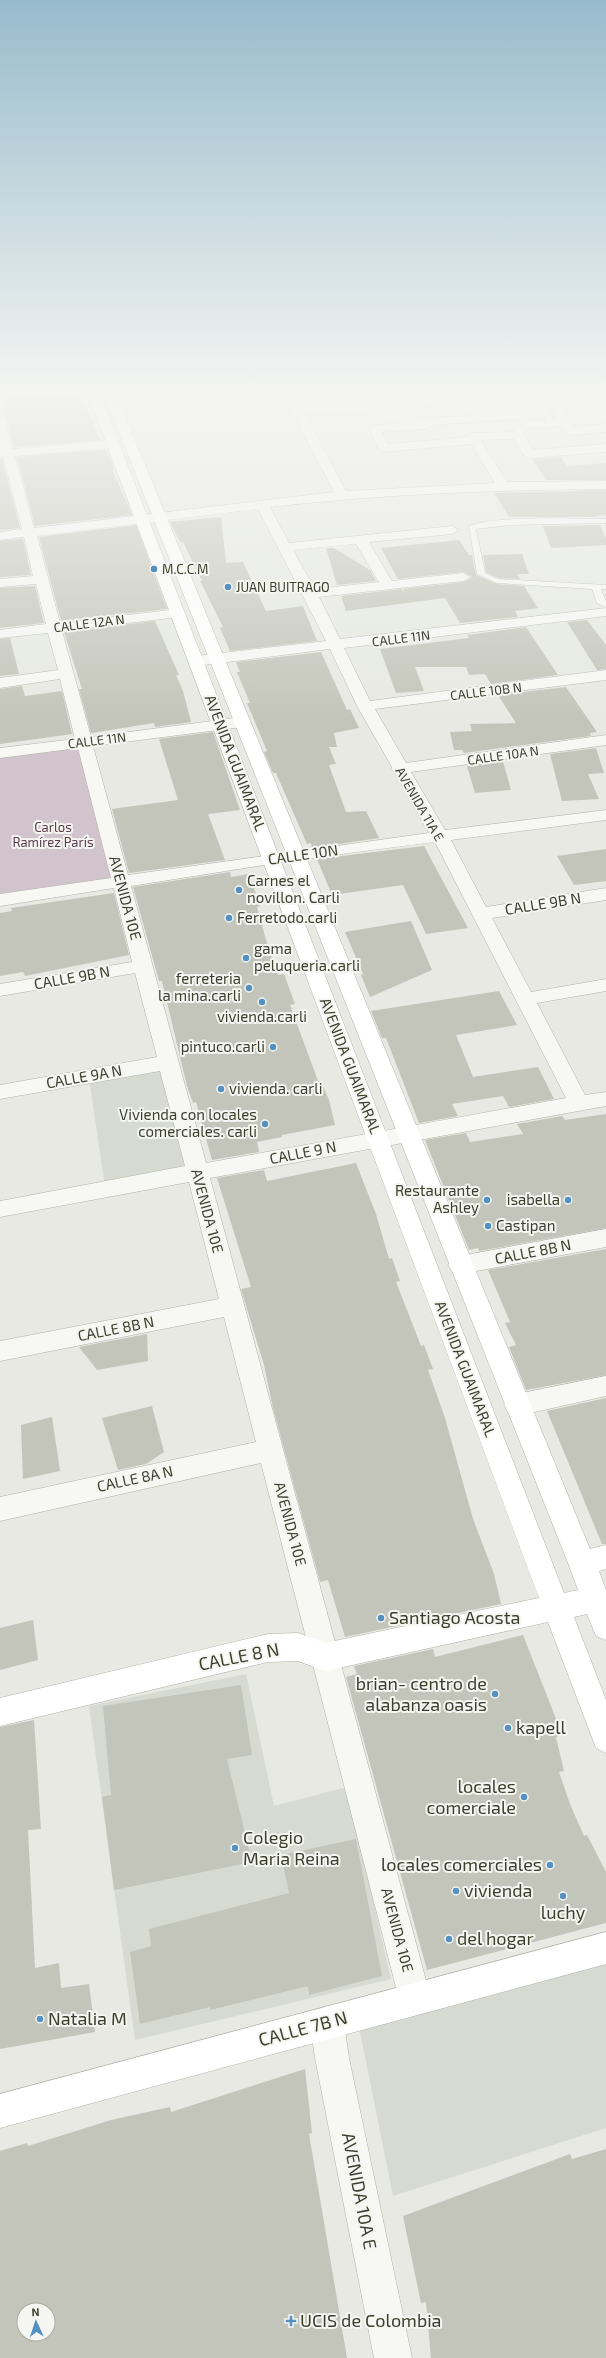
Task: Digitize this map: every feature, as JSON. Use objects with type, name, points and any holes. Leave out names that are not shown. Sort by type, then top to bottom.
[{"type":"street","name":"AVENIDA 10E","points":[[17,504],[28,533],[41,579],[415,1999]]},
{"type":"street","name":"AVENIDA GUAIMARAL","points":[[143,504],[216,658],[517,1405],[594,1560],[595,1599],[606,1627]]},
{"type":"street","name":"AVENIDA GUAIMARAL","points":[[146,504],[178,613],[606,1738]]},
{"type":"street","points":[[0,536],[151,519],[262,504]]},
{"type":"street","name":"AVENIDA 11A E","points":[[262,504],[310,594],[365,706],[440,836],[579,1103]]},
{"type":"street","points":[[285,547],[360,538],[452,530]]},
{"type":"street","points":[[360,538],[388,585]]},
{"type":"street","points":[[310,594],[463,577]]},
{"type":"street","points":[[0,583],[41,579]]},
{"type":"street","name":"CALLE 11N","points":[[196,661],[335,646],[606,612]]},
{"type":"street","name":"CALLE 12A N","points":[[0,634],[178,613]]},
{"type":"street","points":[[0,683],[65,674]]},
{"type":"street","name":"CALLE 10B N","points":[[365,706],[606,675]]},
{"type":"street","name":"CALLE 11N","points":[[0,753],[242,722]]},
{"type":"street","name":"CALLE 10A N","points":[[400,769],[606,740]]},
{"type":"street","name":"CALLE 10N","points":[[0,900],[296,855],[606,815]]},
{"type":"street","name":"CALLE 9B N","points":[[480,914],[606,894]]},
{"type":"street","name":"CALLE 9B N","points":[[0,990],[143,966]]},
{"type":"street","points":[[525,999],[606,986]]},
{"type":"street","name":"CALLE 9A N","points":[[0,1092],[169,1062]]},
{"type":"street","name":"CALLE 9 N","points":[[0,1209],[408,1133],[606,1099]]},
{"type":"street","name":"CALLE 8B N","points":[[460,1265],[606,1238]]},
{"type":"street","name":"CALLE 8B N","points":[[0,1351],[233,1306]]},
{"type":"street","points":[[517,1405],[606,1386]]},
{"type":"street","name":"CALLE 8A N","points":[[0,1509],[271,1450]]},
{"type":"street","points":[[325,1656],[595,1599]]},
{"type":"street","name":"CALLE 8 N","points":[[0,1712],[268,1648],[298,1647],[325,1656]]},
{"type":"street","name":"CALLE 7B N","points":[[0,2111],[606,1948]]},
{"type":"street","name":"AVENIDA 10A E","points":[[327,2023],[332,2058],[393,2358]]},
{"type":"lane","points":[[606,521],[496,523],[472,526],[481,574],[486,578],[497,581],[606,587]]},
{"type":"lane","points":[[596,587],[600,601],[606,605]]},
{"type":"shaded area","points":[[173,1064],[197,1171],[105,1187],[89,1078]]},
{"type":"shaded area","name":"Colegio Maria Reina","points":[[246,1674],[274,1806],[347,1787],[391,1979],[135,2040],[89,1706]]},
{"type":"shaded area","points":[[606,1960],[606,2128],[393,2196],[358,2022]]},
{"type":"green space","name":"Carlos Ramírez París","points":[[82,746],[122,878],[0,897],[0,757]]},
{"type":"building","points":[[0,504],[14,504],[20,528],[0,530]]},
{"type":"building","points":[[29,504],[127,504],[132,515],[35,526]]},
{"type":"building","points":[[501,504],[606,504],[606,515],[596,516],[597,517],[509,517]]},
{"type":"building","points":[[221,517],[226,563],[243,562],[266,611],[303,606],[317,641],[230,651],[220,628],[223,627],[200,581],[202,581],[183,542],[180,542],[170,522]]},
{"type":"building","points":[[136,525],[167,609],[61,621],[39,537]]},
{"type":"building","points":[[600,525],[606,538],[606,545],[551,548],[543,526]]},
{"type":"building","points":[[23,539],[31,575],[0,577],[0,541]]},
{"type":"building","points":[[459,540],[469,555],[472,555],[476,575],[497,584],[524,586],[538,608],[515,611],[518,617],[460,623],[445,598],[346,611],[341,596],[401,589],[405,592],[403,589],[463,582],[471,578],[471,576],[463,572],[398,579],[381,548]]},
{"type":"building","points":[[326,548],[334,548],[370,570],[376,581],[337,585]]},
{"type":"building","points":[[522,554],[529,574],[517,574],[520,579],[498,578],[486,572],[483,555]]},
{"type":"building","points":[[35,586],[44,623],[0,628],[0,588]]},
{"type":"building","points":[[587,620],[606,645],[606,669],[597,670],[567,622]]},
{"type":"building","points":[[155,621],[179,675],[176,675],[183,691],[191,722],[155,727],[154,723],[91,733],[79,689],[82,689],[64,632]]},
{"type":"building","points":[[526,627],[558,675],[491,684],[485,674],[469,675],[466,667],[415,667],[424,691],[396,693],[380,649],[469,638],[467,635]]},
{"type":"building","points":[[10,638],[19,674],[0,676],[0,639]]},
{"type":"building","points":[[321,652],[347,710],[350,709],[359,728],[334,733],[337,747],[329,747],[336,764],[329,765],[346,812],[366,811],[379,838],[312,848],[311,843],[307,844],[276,773],[273,773],[264,752],[267,751],[247,703],[250,703],[237,672],[240,672],[236,662]]},
{"type":"building","points":[[22,686],[25,696],[62,691],[72,734],[0,744],[0,689]]},
{"type":"building","points":[[566,687],[597,732],[590,733],[591,736],[464,753],[462,750],[454,750],[450,732],[472,731],[470,724],[516,723],[498,695]]},
{"type":"building","points":[[213,732],[240,810],[208,814],[225,860],[129,873],[112,809],[178,800],[159,739]]},
{"type":"building","points":[[596,748],[604,773],[588,774],[599,799],[562,801],[550,754]]},
{"type":"building","points":[[503,761],[511,790],[475,793],[467,766]]},
{"type":"building","points":[[424,846],[468,928],[426,934],[403,885],[332,895],[317,859]]},
{"type":"building","points":[[606,849],[606,881],[574,885],[557,856]]},
{"type":"building","points":[[230,872],[231,877],[249,874],[260,906],[257,907],[268,947],[278,975],[284,974],[295,1004],[290,1005],[318,1081],[321,1081],[329,1100],[335,1125],[282,1135],[282,1137],[257,1142],[259,1152],[212,1160],[196,1102],[193,1103],[187,1086],[162,981],[159,981],[133,887]]},
{"type":"building","points":[[114,893],[129,955],[25,976],[23,972],[0,976],[0,913],[12,911],[11,908]]},
{"type":"building","points":[[411,921],[432,970],[370,997],[361,975],[363,974],[345,932]]},
{"type":"building","points":[[499,991],[517,1025],[456,1035],[473,1077],[538,1067],[554,1099],[509,1107],[503,1096],[452,1104],[458,1116],[419,1123],[386,1038],[382,1038],[371,1011]]},
{"type":"building","points":[[606,1114],[606,1228],[479,1251],[478,1248],[469,1250],[425,1140],[466,1133],[470,1142],[523,1134],[517,1124],[562,1116],[565,1120]]},
{"type":"building","points":[[356,1163],[376,1214],[389,1259],[392,1258],[400,1281],[396,1282],[421,1346],[424,1345],[433,1369],[428,1370],[445,1418],[473,1519],[494,1574],[501,1604],[345,1637],[328,1580],[320,1582],[273,1408],[264,1365],[241,1289],[251,1287],[217,1178],[264,1170],[267,1181]]},
{"type":"building","points":[[606,1249],[606,1375],[526,1390],[509,1347],[516,1345],[505,1323],[510,1322],[488,1270]]},
{"type":"building","points":[[147,1334],[148,1361],[97,1370],[79,1347]]},
{"type":"building","points":[[606,1398],[606,1544],[602,1544],[547,1411]]},
{"type":"building","points":[[152,1406],[164,1452],[146,1464],[118,1470],[102,1418]]},
{"type":"building","points":[[52,1417],[60,1471],[23,1479],[21,1425]]},
{"type":"building","points":[[33,1620],[38,1660],[0,1670],[0,1628]]},
{"type":"building","points":[[523,1635],[562,1734],[556,1737],[564,1771],[559,1772],[570,1804],[584,1836],[587,1835],[606,1872],[606,1923],[427,1970],[346,1677],[357,1674],[354,1666],[433,1649],[435,1657]]},
{"type":"building","points":[[241,1685],[252,1755],[227,1759],[252,1862],[114,1890],[102,1797],[111,1795],[103,1706]]},
{"type":"building","points":[[34,1720],[41,1829],[28,1830],[35,1968],[59,1963],[61,1988],[89,1984],[95,2032],[0,2049],[0,1727]]},
{"type":"building","points":[[356,1839],[382,1976],[309,1995],[308,1986],[210,2010],[210,2007],[140,2024],[130,1952],[151,1946],[149,1929],[289,1893],[281,1855]]},
{"type":"building","points":[[305,2069],[312,2133],[309,2134],[347,2358],[0,2358],[0,2151],[27,2143],[28,2146],[111,2120],[170,2107],[171,2112]]},
{"type":"building","points":[[606,2149],[606,2358],[431,2358],[426,2302],[421,2303],[403,2216],[570,2154],[572,2159]]},
{"type":"place","name":"M.C.C.M","points":[[154,569]]},
{"type":"place","name":"JUAN BUITRAGO","points":[[228,587]]},
{"type":"place","name":"Carnes el novillon. Carli","points":[[239,890]]},
{"type":"place","name":"Ferretodo.carli","points":[[229,918]]},
{"type":"place","name":"gama peluqueria.carli","points":[[246,958]]},
{"type":"place","name":"ferreteria la mina.carli","points":[[249,988]]},
{"type":"place","name":"vivienda.carli","points":[[262,1002]]},
{"type":"place","name":"pintuco.carli","points":[[273,1047]]},
{"type":"place","name":"vivienda. carli","points":[[221,1089]]},
{"type":"place","name":"Vivienda con locales comerciales. carli","points":[[265,1124]]},
{"type":"place","name":"Restaurante Ashley","points":[[487,1200]]},
{"type":"place","name":"isabella","points":[[568,1200]]},
{"type":"place","name":"Castipan","points":[[488,1226]]},
{"type":"place","name":"Santiago Acosta","points":[[381,1618]]},
{"type":"place","name":"brian- centro de alabanza oasis","points":[[495,1694]]},
{"type":"place","name":"kapell","points":[[508,1728]]},
{"type":"place","name":"locales comerciale","points":[[524,1797]]},
{"type":"place","name":"Colegio Maria Reina","points":[[235,1848]]},
{"type":"place","name":"locales comerciales","points":[[550,1865]]},
{"type":"place","name":"vivienda","points":[[456,1891]]},
{"type":"place","name":"luchy","points":[[563,1896]]},
{"type":"place","name":"del hogar","points":[[449,1939]]},
{"type":"place","name":"Natalia M","points":[[40,2019]]},
{"type":"place","name":"UCIS de Colombia","points":[[291,2321]]}]
